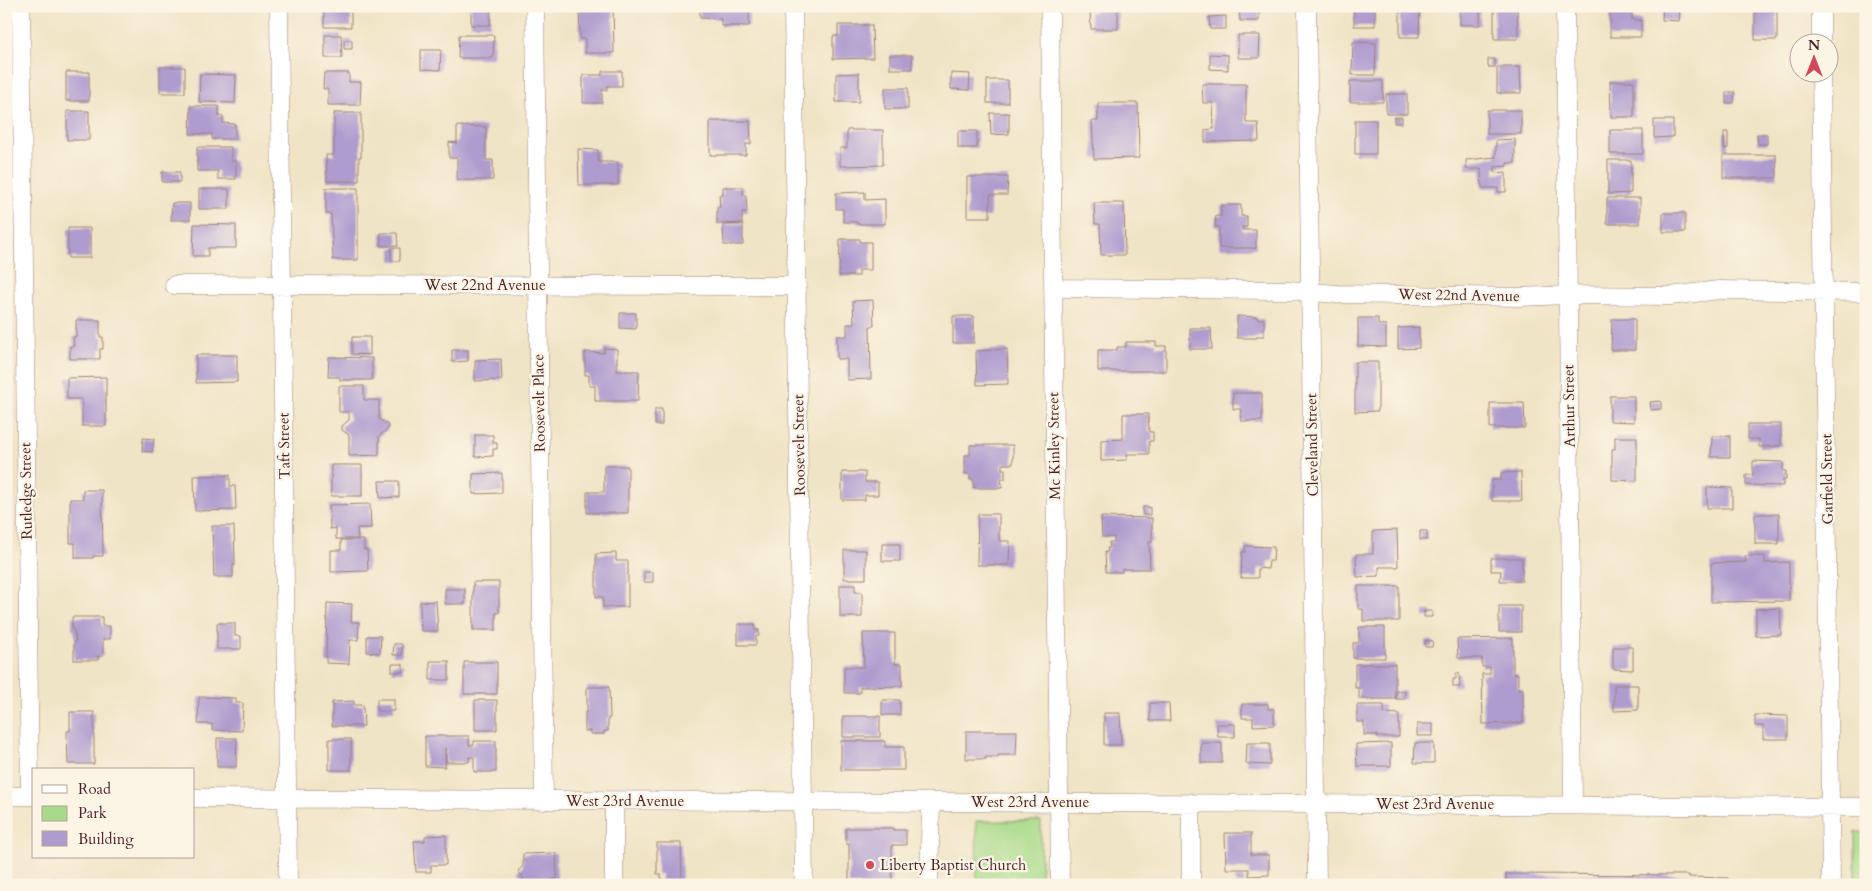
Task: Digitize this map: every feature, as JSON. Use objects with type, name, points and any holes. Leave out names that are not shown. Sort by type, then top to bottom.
[{"type":"street","name":"Rutledge Street","points":[[21,6],[32,796]]},
{"type":"street","name":"Taft Street","points":[[279,6],[288,885]]},
{"type":"street","name":"Roosevelt Place","points":[[536,6],[544,801]]},
{"type":"street","name":"Roosevelt Street","points":[[793,6],[804,885]]},
{"type":"street","name":"Mc Kinley Street","points":[[1050,6],[1060,885]]},
{"type":"street","name":"Cleveland Street","points":[[1307,6],[1317,885]]},
{"type":"street","name":"Arthur Street","points":[[1565,6],[1573,805]]},
{"type":"street","points":[[1820,6],[1821,32]]},
{"type":"street","name":"Garfield Street","points":[[1821,82],[1831,885]]},
{"type":"street","name":"West 22nd Avenue","points":[[174,284],[797,286]]},
{"type":"street","name":"West 22nd Avenue","points":[[1053,288],[1289,290],[1337,294],[1510,297],[1568,295],[1670,296],[1719,290],[1866,292]]},
{"type":"street","points":[[6,796],[32,796]]},
{"type":"street","name":"West 23rd Avenue","points":[[195,798],[1866,807]]},
{"type":"street","points":[[614,801],[614,885]]},
{"type":"street","points":[[929,885],[931,802]]},
{"type":"street","points":[[1190,885],[1191,803]]},
{"type":"green space","points":[[976,821],[1041,821],[1041,885],[977,885]]},
{"type":"green space","points":[[1855,832],[1866,832],[1866,885],[1855,885]]},
{"type":"building","points":[[324,6],[351,6],[351,27],[324,27]]},
{"type":"building","points":[[471,6],[491,6],[490,25],[471,25]]},
{"type":"building","points":[[700,6],[742,6],[742,9],[749,9],[749,26],[721,26],[721,19],[700,18]]},
{"type":"building","points":[[901,6],[910,6],[911,10],[901,10]]},
{"type":"building","points":[[1095,6],[1118,6],[1118,29],[1091,29],[1090,12],[1095,12]]},
{"type":"building","points":[[1239,6],[1259,6],[1259,21],[1240,21]]},
{"type":"building","points":[[1354,6],[1375,6],[1375,26],[1354,26]]},
{"type":"building","points":[[1400,6],[1420,6],[1419,37],[1400,37]]},
{"type":"building","points":[[1460,6],[1480,6],[1480,25],[1460,25]]},
{"type":"building","points":[[1494,6],[1517,6],[1518,39],[1494,39]]},
{"type":"building","points":[[1663,6],[1680,6],[1679,21],[1662,20]]},
{"type":"building","points":[[1755,6],[1777,6],[1777,40],[1755,40]]},
{"type":"building","points":[[579,7],[613,7],[614,53],[585,53],[585,39],[580,39]]},
{"type":"building","points":[[1610,8],[1632,8],[1632,20],[1641,20],[1641,37],[1610,37]]},
{"type":"building","points":[[1226,16],[1226,29],[1210,29],[1209,17]]},
{"type":"building","points":[[838,25],[872,25],[873,58],[833,59],[833,36],[838,36]]},
{"type":"building","points":[[325,35],[341,35],[342,58],[325,58]]},
{"type":"building","points":[[459,35],[494,35],[493,58],[458,58]]},
{"type":"building","points":[[1238,35],[1260,35],[1259,58],[1238,58]]},
{"type":"building","points":[[344,40],[352,40],[352,49],[344,49]]},
{"type":"building","points":[[1353,42],[1376,43],[1375,75],[1352,75]]},
{"type":"building","points":[[421,50],[441,50],[440,70],[421,69]]},
{"type":"building","points":[[1210,54],[1228,55],[1228,70],[1210,69]]},
{"type":"building","points":[[890,55],[912,55],[912,69],[890,69]]},
{"type":"building","points":[[1488,59],[1495,59],[1495,67],[1488,67]]},
{"type":"building","points":[[160,67],[185,67],[185,93],[160,93]]},
{"type":"building","points":[[1497,67],[1520,67],[1521,93],[1497,93]]},
{"type":"building","points":[[602,71],[622,71],[622,86],[607,86],[607,90],[602,90],[602,103],[583,103],[583,75],[602,75]]},
{"type":"building","points":[[66,72],[89,72],[89,101],[66,101]]},
{"type":"building","points":[[324,73],[349,73],[349,82],[361,82],[360,105],[328,105],[328,89],[323,89]]},
{"type":"building","points":[[859,73],[859,102],[836,102],[836,74]]},
{"type":"building","points":[[951,73],[970,74],[969,90],[951,89]]},
{"type":"building","points":[[200,74],[236,75],[235,103],[199,102]]},
{"type":"building","points":[[987,80],[1008,80],[1008,103],[987,103]]},
{"type":"building","points":[[1350,81],[1383,81],[1383,102],[1350,102]]},
{"type":"building","points":[[1610,81],[1634,81],[1634,117],[1611,117]]},
{"type":"building","points":[[1202,84],[1246,84],[1246,123],[1258,123],[1259,141],[1205,142],[1205,130],[1214,129],[1213,103],[1203,103]]},
{"type":"building","points":[[885,88],[908,88],[908,109],[885,109]]},
{"type":"building","points":[[1726,92],[1735,92],[1734,103],[1726,103]]},
{"type":"building","points":[[1386,94],[1407,94],[1407,114],[1386,114]]},
{"type":"building","points":[[1098,103],[1138,103],[1139,158],[1094,159],[1092,121],[1098,121]]},
{"type":"building","points":[[191,106],[219,106],[219,116],[223,116],[223,123],[235,124],[235,139],[212,139],[212,134],[190,134]]},
{"type":"building","points":[[1487,110],[1521,110],[1521,134],[1487,134]]},
{"type":"building","points":[[67,111],[89,111],[89,140],[67,140]]},
{"type":"building","points":[[334,113],[361,113],[359,181],[327,181],[326,155],[334,155]]},
{"type":"building","points":[[990,113],[1009,113],[1009,134],[991,135]]},
{"type":"building","points":[[1394,117],[1402,117],[1402,123],[1394,123]]},
{"type":"building","points":[[1355,120],[1376,120],[1376,154],[1355,154]]},
{"type":"building","points":[[1654,120],[1673,120],[1673,137],[1654,138]]},
{"type":"building","points":[[710,121],[750,121],[751,144],[746,144],[746,155],[710,155]]},
{"type":"building","points":[[457,126],[486,127],[486,160],[493,160],[493,180],[457,180],[457,158],[449,158],[449,142],[457,143]]},
{"type":"building","points":[[847,130],[883,130],[883,165],[840,166],[840,148],[847,148]]},
{"type":"building","points":[[1610,130],[1643,130],[1643,154],[1610,154]]},
{"type":"building","points":[[958,131],[977,131],[977,148],[958,148]]},
{"type":"building","points":[[1724,132],[1728,132],[1728,148],[1724,149]]},
{"type":"building","points":[[1757,134],[1767,134],[1767,144],[1758,144]]},
{"type":"building","points":[[1515,139],[1515,163],[1507,163],[1507,166],[1495,167],[1495,173],[1506,172],[1506,192],[1498,192],[1498,188],[1482,188],[1481,169],[1466,169],[1466,160],[1496,157],[1496,140]]},
{"type":"building","points":[[197,147],[231,147],[231,161],[236,161],[236,179],[218,179],[218,171],[197,171]]},
{"type":"building","points":[[578,149],[598,150],[598,162],[618,162],[618,185],[579,185]]},
{"type":"building","points":[[1723,155],[1776,155],[1777,178],[1723,178]]},
{"type":"building","points":[[1608,160],[1631,160],[1631,193],[1608,194]]},
{"type":"building","points":[[162,172],[180,172],[180,182],[162,182]]},
{"type":"building","points":[[967,177],[1008,177],[1007,195],[990,195],[990,217],[967,217]]},
{"type":"building","points":[[723,187],[743,187],[743,195],[746,195],[747,212],[742,212],[742,223],[717,224],[717,207],[720,207],[719,195],[723,195]]},
{"type":"building","points":[[326,188],[358,188],[358,260],[333,260],[331,214],[326,214]]},
{"type":"building","points":[[199,189],[229,189],[229,209],[199,209]]},
{"type":"building","points":[[865,192],[865,200],[885,199],[885,224],[843,222],[843,209],[836,209],[836,193]]},
{"type":"building","points":[[1607,198],[1640,198],[1640,224],[1607,224]]},
{"type":"building","points":[[172,203],[190,203],[190,220],[171,220]]},
{"type":"building","points":[[1094,203],[1124,203],[1125,255],[1101,255],[1100,224],[1095,224]]},
{"type":"building","points":[[1221,205],[1241,205],[1241,216],[1247,216],[1247,227],[1242,227],[1242,230],[1256,230],[1256,248],[1219,248],[1219,227],[1215,227],[1216,216],[1221,216]]},
{"type":"building","points":[[1663,213],[1685,213],[1685,232],[1663,232]]},
{"type":"building","points":[[194,224],[236,225],[236,248],[208,248],[208,256],[193,256]]},
{"type":"building","points":[[743,224],[743,245],[724,245],[723,225]]},
{"type":"building","points":[[68,228],[90,228],[90,258],[68,258]]},
{"type":"building","points":[[381,233],[397,233],[398,246],[381,246]]},
{"type":"building","points":[[840,239],[860,239],[860,242],[871,242],[871,270],[859,270],[859,276],[839,276]]},
{"type":"building","points":[[391,248],[400,248],[400,261],[391,261]]},
{"type":"building","points":[[873,300],[874,326],[870,326],[871,379],[847,380],[847,359],[837,359],[837,336],[847,336],[847,324],[854,324],[853,301]]},
{"type":"building","points":[[620,313],[636,313],[636,329],[620,328]]},
{"type":"building","points":[[953,316],[974,316],[974,343],[953,343]]},
{"type":"building","points":[[1237,316],[1264,319],[1264,336],[1237,338]]},
{"type":"building","points":[[1358,318],[1378,318],[1378,325],[1386,325],[1386,347],[1358,346]]},
{"type":"building","points":[[1612,319],[1635,319],[1635,350],[1611,350]]},
{"type":"building","points":[[76,320],[100,320],[100,337],[103,337],[103,349],[100,349],[100,359],[70,359],[70,346],[74,346],[73,337],[76,337]]},
{"type":"building","points":[[1419,327],[1419,348],[1398,349],[1398,328]]},
{"type":"building","points":[[1190,328],[1211,328],[1212,349],[1190,349]]},
{"type":"building","points":[[352,337],[370,337],[370,355],[352,354]]},
{"type":"building","points":[[1126,342],[1156,342],[1156,346],[1166,346],[1166,371],[1098,371],[1098,350],[1117,350],[1117,347],[1126,347]]},
{"type":"building","points":[[604,348],[617,349],[617,371],[639,371],[638,401],[595,401],[595,386],[589,386],[589,375],[585,375],[585,352],[604,353]]},
{"type":"building","points":[[1007,349],[1008,384],[977,385],[976,351]]},
{"type":"building","points":[[452,350],[468,350],[468,361],[452,362]]},
{"type":"building","points":[[196,355],[237,355],[237,382],[196,383]]},
{"type":"building","points":[[329,357],[372,358],[372,380],[340,380],[340,377],[328,377]]},
{"type":"building","points":[[501,359],[502,380],[475,381],[475,360]]},
{"type":"building","points":[[1355,362],[1378,362],[1378,411],[1355,412]]},
{"type":"building","points":[[106,377],[106,426],[82,426],[82,399],[67,399],[67,378]]},
{"type":"building","points":[[339,386],[364,386],[364,400],[379,400],[379,419],[388,425],[388,429],[379,436],[379,455],[349,456],[349,435],[342,430],[342,426],[349,420],[349,412],[339,412]]},
{"type":"building","points":[[1233,393],[1262,393],[1262,421],[1241,421],[1242,409],[1233,409]]},
{"type":"building","points":[[1610,396],[1634,396],[1634,422],[1610,421]]},
{"type":"building","points":[[1661,401],[1661,409],[1651,410],[1650,402]]},
{"type":"building","points":[[1490,403],[1524,403],[1525,428],[1490,428]]},
{"type":"building","points":[[1864,406],[1866,406],[1866,428],[1864,428]]},
{"type":"building","points":[[655,409],[662,409],[662,425],[655,425]]},
{"type":"building","points":[[1123,414],[1148,414],[1149,432],[1153,432],[1153,441],[1149,441],[1149,454],[1127,454],[1127,460],[1101,461],[1101,440],[1123,439]]},
{"type":"building","points":[[1748,424],[1781,424],[1781,446],[1759,447],[1759,439],[1748,439]]},
{"type":"building","points":[[475,435],[493,435],[493,443],[497,443],[497,449],[493,449],[493,456],[475,457]]},
{"type":"building","points":[[1712,436],[1730,436],[1730,457],[1711,457]]},
{"type":"building","points":[[1615,437],[1637,437],[1637,481],[1612,480],[1612,449],[1615,449]]},
{"type":"building","points":[[143,438],[154,439],[152,452],[142,451]]},
{"type":"building","points":[[970,445],[1013,445],[1013,464],[1002,464],[1002,469],[1005,469],[1005,479],[1001,479],[1002,488],[974,488],[973,479],[970,479],[970,474],[965,474],[965,455],[970,455]]},
{"type":"building","points":[[1753,461],[1783,462],[1786,480],[1783,480],[1783,486],[1746,485],[1746,475],[1753,475]]},
{"type":"building","points":[[331,465],[362,465],[362,496],[331,496]]},
{"type":"building","points":[[604,466],[628,466],[628,513],[587,513],[587,492],[604,492]]},
{"type":"building","points":[[842,472],[865,472],[865,482],[878,482],[878,495],[865,495],[865,500],[842,500]]},
{"type":"building","points":[[1521,472],[1522,501],[1492,501],[1492,480],[1501,480],[1501,473]]},
{"type":"building","points":[[502,473],[502,493],[473,494],[473,474]]},
{"type":"building","points":[[230,475],[230,486],[235,486],[236,510],[195,511],[194,476]]},
{"type":"building","points":[[379,481],[399,481],[399,497],[380,498]]},
{"type":"building","points":[[1707,487],[1732,488],[1732,508],[1707,508]]},
{"type":"building","points":[[83,490],[102,490],[103,556],[75,558],[75,543],[70,543],[70,499],[83,499]]},
{"type":"building","points":[[370,504],[371,528],[357,528],[358,539],[336,539],[336,528],[330,529],[329,505]]},
{"type":"building","points":[[1143,507],[1150,507],[1150,515],[1143,515]]},
{"type":"building","points":[[978,514],[999,514],[999,541],[1010,541],[1009,565],[977,565]]},
{"type":"building","points":[[1755,514],[1779,514],[1779,544],[1755,544]]},
{"type":"building","points":[[1101,517],[1152,518],[1152,542],[1149,542],[1150,569],[1122,569],[1122,572],[1106,572],[1105,552],[1108,552],[1107,548],[1110,548],[1109,542],[1114,542],[1114,537],[1102,537]]},
{"type":"building","points":[[212,526],[234,526],[235,565],[233,565],[233,577],[214,577]]},
{"type":"building","points":[[1397,530],[1398,567],[1379,567],[1379,576],[1357,577],[1356,554],[1373,554],[1373,531]]},
{"type":"building","points":[[1420,531],[1427,531],[1427,540],[1420,540]]},
{"type":"building","points":[[341,540],[364,540],[364,550],[367,550],[368,571],[331,572],[331,550],[341,550]]},
{"type":"building","points":[[882,544],[900,544],[900,561],[882,561]]},
{"type":"building","points":[[1245,546],[1274,547],[1273,561],[1269,561],[1268,569],[1258,568],[1258,578],[1241,578],[1242,552],[1245,552]]},
{"type":"building","points":[[844,550],[866,550],[866,579],[844,579]]},
{"type":"building","points":[[616,553],[616,561],[628,561],[628,607],[603,607],[603,597],[596,597],[596,554]]},
{"type":"building","points":[[1745,556],[1765,556],[1765,563],[1789,562],[1789,601],[1711,602],[1711,563],[1746,562]]},
{"type":"building","points":[[1491,558],[1522,558],[1522,581],[1500,581],[1501,571],[1491,571]]},
{"type":"building","points":[[644,572],[653,572],[653,582],[644,582]]},
{"type":"building","points":[[473,582],[499,582],[499,613],[496,613],[496,630],[473,630]]},
{"type":"building","points":[[840,585],[855,585],[855,592],[862,592],[862,617],[840,617]]},
{"type":"building","points":[[1358,586],[1399,586],[1399,621],[1363,621],[1363,609],[1358,609]]},
{"type":"building","points":[[445,589],[465,589],[465,604],[445,604]]},
{"type":"building","points":[[436,601],[438,631],[421,631],[420,602]]},
{"type":"building","points":[[327,603],[352,604],[351,622],[359,622],[358,640],[350,640],[349,664],[326,663]]},
{"type":"building","points":[[1499,606],[1521,606],[1521,632],[1499,632]]},
{"type":"building","points":[[1780,608],[1781,635],[1756,636],[1756,609]]},
{"type":"building","points":[[1424,611],[1432,611],[1432,617],[1424,617]]},
{"type":"building","points":[[72,617],[102,617],[102,626],[110,626],[110,639],[103,639],[103,656],[98,656],[98,660],[74,660],[74,641],[76,641],[74,630],[72,630]]},
{"type":"building","points":[[217,623],[235,623],[235,636],[241,636],[241,649],[217,649]]},
{"type":"building","points":[[738,624],[755,624],[755,630],[759,630],[759,636],[756,636],[756,645],[738,645]]},
{"type":"building","points":[[1359,627],[1385,627],[1385,658],[1353,658],[1353,643],[1359,643]]},
{"type":"building","points":[[863,633],[895,633],[895,664],[902,664],[902,686],[860,687],[860,693],[844,693],[844,667],[864,667]]},
{"type":"building","points":[[367,636],[381,636],[380,653],[367,652]]},
{"type":"building","points":[[1513,638],[1513,674],[1518,674],[1518,689],[1523,689],[1523,723],[1483,724],[1482,674],[1490,674],[1490,667],[1482,667],[1482,658],[1458,658],[1457,639]]},
{"type":"building","points":[[1425,640],[1433,641],[1432,647],[1425,647]]},
{"type":"building","points":[[394,644],[402,644],[402,655],[393,655]]},
{"type":"building","points":[[1613,647],[1633,647],[1633,670],[1613,669]]},
{"type":"building","points":[[430,661],[449,661],[449,680],[430,680]]},
{"type":"building","points":[[464,662],[497,662],[497,694],[464,694]]},
{"type":"building","points":[[392,664],[403,664],[403,672],[392,672]]},
{"type":"building","points":[[1355,664],[1395,664],[1395,699],[1359,699],[1359,688],[1355,688]]},
{"type":"building","points":[[1456,673],[1459,673],[1460,687],[1453,687],[1453,679],[1456,679]]},
{"type":"building","points":[[1614,685],[1638,685],[1638,710],[1614,711]]},
{"type":"building","points":[[587,687],[609,687],[610,718],[608,718],[608,731],[604,731],[604,734],[590,734],[590,731],[585,731]]},
{"type":"building","points":[[1397,691],[1405,691],[1405,699],[1396,699]]},
{"type":"building","points":[[199,697],[236,698],[236,703],[243,703],[242,731],[212,730],[212,724],[198,724]]},
{"type":"building","points":[[377,699],[394,699],[394,711],[377,711]]},
{"type":"building","points":[[475,700],[497,700],[497,730],[475,730]]},
{"type":"building","points":[[882,700],[900,700],[900,715],[882,715]]},
{"type":"building","points":[[354,701],[354,705],[363,705],[364,726],[332,726],[332,702]]},
{"type":"building","points":[[1150,703],[1169,703],[1170,721],[1150,721]]},
{"type":"building","points":[[1242,704],[1268,704],[1268,709],[1274,709],[1274,725],[1253,726],[1253,718],[1242,718]]},
{"type":"building","points":[[1357,705],[1384,705],[1384,713],[1399,714],[1399,737],[1364,735],[1364,722],[1357,722]]},
{"type":"building","points":[[70,712],[94,712],[94,764],[68,764],[67,731],[70,731]]},
{"type":"building","points":[[1104,713],[1120,713],[1121,745],[1104,745]]},
{"type":"building","points":[[1755,715],[1788,716],[1788,739],[1763,739],[1763,726],[1755,726]]},
{"type":"building","points":[[843,716],[880,716],[880,737],[843,737]]},
{"type":"building","points":[[1217,724],[1235,724],[1235,737],[1218,737]]},
{"type":"building","points":[[1417,724],[1433,724],[1433,736],[1417,736]]},
{"type":"building","points":[[966,731],[1017,731],[1016,755],[998,755],[998,757],[986,757],[986,759],[966,759]]},
{"type":"building","points":[[425,736],[469,736],[469,745],[474,745],[474,741],[496,741],[496,772],[474,772],[474,757],[469,757],[469,762],[446,762],[446,748],[445,767],[425,766]]},
{"type":"building","points":[[217,738],[237,738],[236,767],[217,767]]},
{"type":"building","points":[[329,739],[351,739],[351,770],[329,770]]},
{"type":"building","points":[[841,741],[885,741],[885,747],[904,747],[904,770],[841,770]]},
{"type":"building","points":[[1201,743],[1222,743],[1222,763],[1201,763]]},
{"type":"building","points":[[1247,743],[1270,743],[1270,765],[1246,764]]},
{"type":"building","points":[[1391,743],[1391,766],[1357,766],[1356,744]]},
{"type":"building","points":[[1415,743],[1434,743],[1434,763],[1414,763]]},
{"type":"building","name":"Liberty Baptist Church","points":[[846,828],[893,828],[893,830],[906,830],[906,845],[892,845],[892,885],[849,885],[849,844],[846,844]]},
{"type":"building","points":[[1225,833],[1251,833],[1251,855],[1269,855],[1269,875],[1249,876],[1249,869],[1226,869]]},
{"type":"building","points":[[446,835],[446,865],[431,865],[431,872],[416,872],[414,841],[425,841],[425,836]]},
{"type":"building","points":[[657,843],[681,843],[682,885],[661,885],[661,874],[657,874]]},
{"type":"building","points":[[556,853],[557,879],[553,879],[553,885],[523,885],[523,877],[518,871],[523,866],[523,854]]},
{"type":"building","points":[[1506,874],[1689,875],[1689,877],[1728,878],[1728,885],[1506,885]]},
{"type":"building","points":[[1235,878],[1244,878],[1244,884],[1236,884]]},
{"type":"building","points":[[16,882],[54,882],[54,885],[16,885]]},
{"type":"place","name":"Liberty Baptist Church","points":[[870,865]]}]
